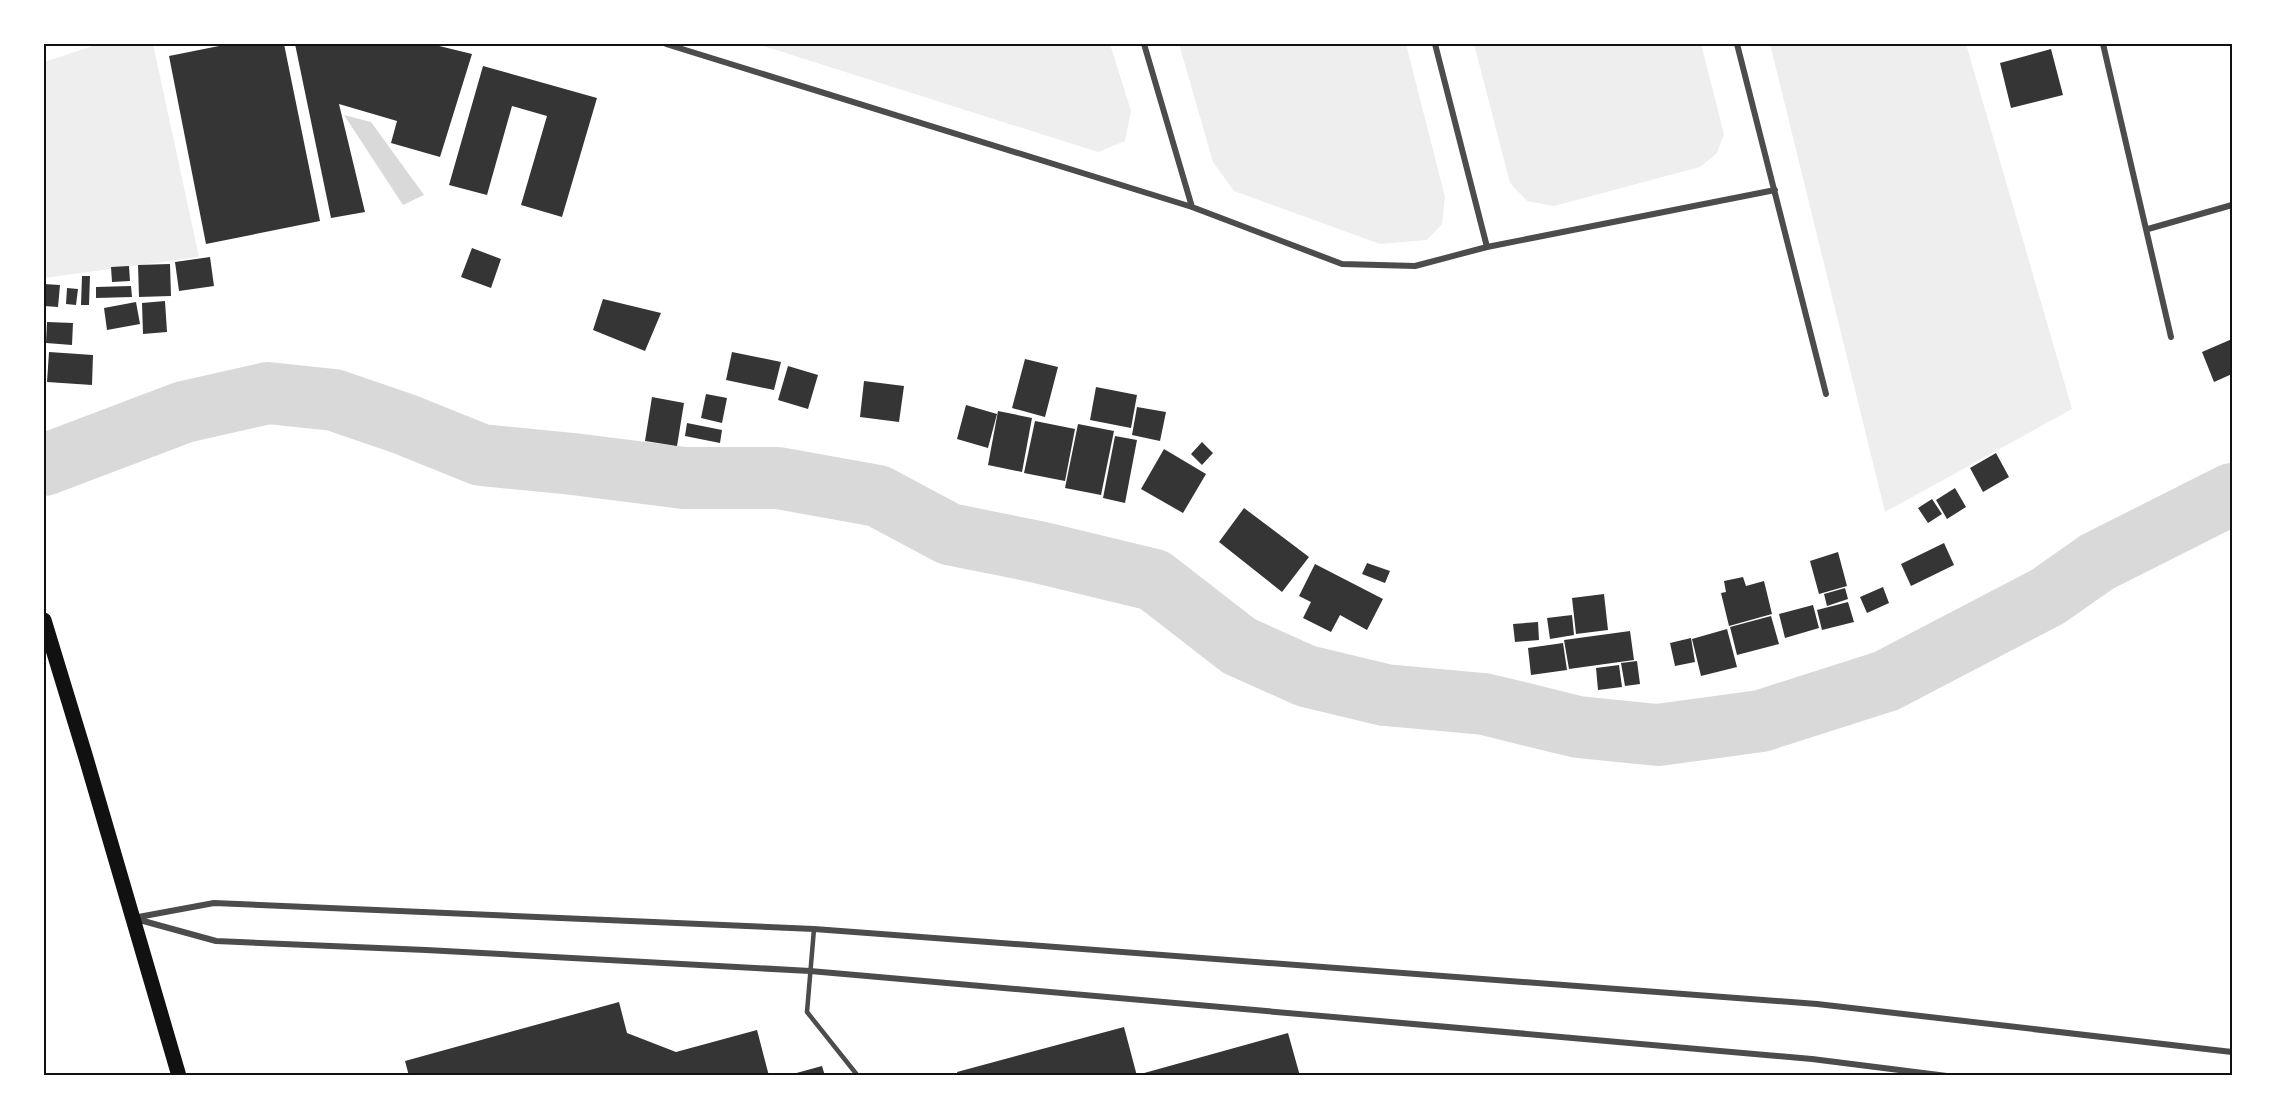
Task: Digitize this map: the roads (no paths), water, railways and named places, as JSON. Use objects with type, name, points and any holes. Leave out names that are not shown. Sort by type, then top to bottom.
[{"type":"main road","points":[[44,620],[179,1076]]},
{"type":"street","points":[[666,44],[1192,207],[1342,264],[1415,266],[1486,248],[1775,190]]},
{"type":"street","points":[[1144,44],[1192,207]]},
{"type":"street","points":[[1435,44],[1486,248]]},
{"type":"street","points":[[1737,44],[1826,394]]},
{"type":"street","points":[[2103,44],[2148,229],[2171,337]]},
{"type":"street","points":[[2148,229],[2232,205]]},
{"type":"street","points":[[132,918],[214,903],[814,929],[1817,1004],[2232,1052]]},
{"type":"street","points":[[132,918],[216,941],[414,949],[810,971],[1812,1059],[1947,1076]]},
{"type":"lane","points":[[814,929],[807,1012],[858,1076]]},
{"type":"waterway","points":[[44,465],[184,412],[268,393],[334,400],[404,424],[481,455],[684,478],[778,478],[878,496],[949,534],[1038,552],[1154,580],[1239,646],[1306,676],[1385,695],[1484,704],[1578,727],[1658,735],[1761,721],[1886,681],[2047,597],[2097,562],[2232,494]]}]
